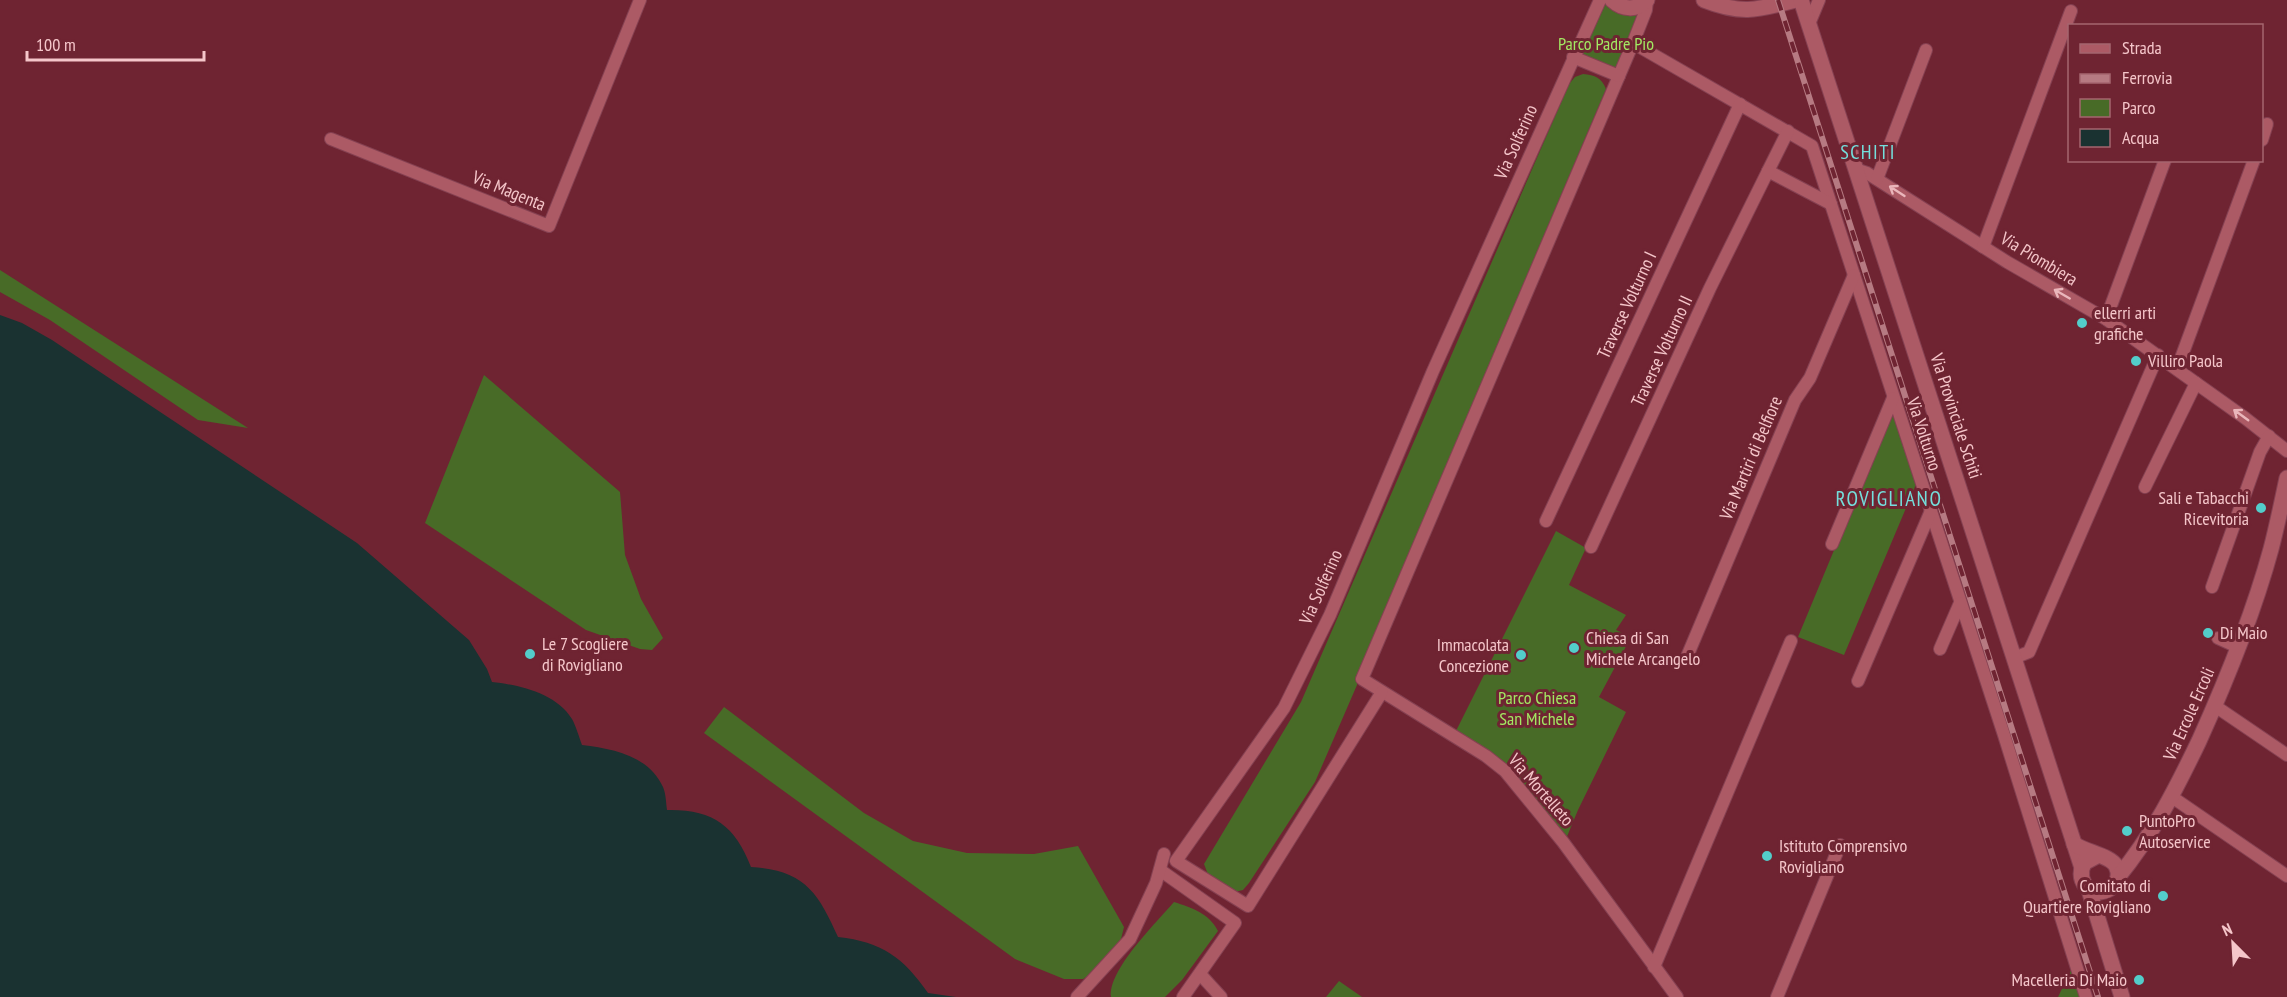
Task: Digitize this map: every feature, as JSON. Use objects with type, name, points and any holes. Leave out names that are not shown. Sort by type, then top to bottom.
[{"type":"street","name":"Via Magenta","points":[[331,139],[549,226],[640,0]]},
{"type":"street","name":"Via Solferino","points":[[1382,692],[1248,906],[1176,861],[1284,708],[1320,636],[1433,371],[1600,0]]},
{"type":"street","points":[[1612,0],[1623,8],[1630,9],[1636,8],[1647,0]]},
{"type":"street","points":[[1573,57],[1619,76],[1646,10],[1647,0]]},
{"type":"street","points":[[1704,0],[1736,10],[1754,9],[1796,0]]},
{"type":"street","name":"Via Provinciale Schiti","points":[[1801,0],[2082,868],[2082,880],[2089,890],[2122,997]]},
{"type":"street","points":[[1809,24],[1819,0]]},
{"type":"street","points":[[1983,247],[2071,11]]},
{"type":"street","name":"Via Volturno","points":[[1633,43],[1812,146],[2086,997]]},
{"type":"street","points":[[1877,179],[1926,50]]},
{"type":"street","name":"Via Mortelleto","points":[[1619,76],[1362,679],[1505,771],[1563,842],[1677,997]]},
{"type":"street","name":"Traverse Volturno I","points":[[1546,521],[1740,104]]},
{"type":"street","points":[[2263,137],[2267,124]]},
{"type":"street","name":"Traverse Volturno II","points":[[1591,547],[1710,288],[1788,131]]},
{"type":"street","points":[[2106,319],[2164,162]]},
{"type":"street","points":[[2177,369],[2253,162]]},
{"type":"street","name":"Via Piombiera","points":[[1855,169],[1868,173],[1983,247],[2106,319],[2287,451]]},
{"type":"street","points":[[1768,171],[1831,204]]},
{"type":"street","name":"Via Martiri di Belfiore","points":[[1686,659],[1795,400],[1810,378],[1854,275]]},
{"type":"street","points":[[2014,658],[2029,652],[2158,355]]},
{"type":"street","points":[[2145,487],[2196,383]]},
{"type":"street","points":[[1832,544],[1893,398]]},
{"type":"street","points":[[2212,587],[2260,452],[2269,436]]},
{"type":"street","name":"Via Ercole Ercoli","points":[[2118,877],[2150,834],[2172,796],[2215,706],[2268,560],[2287,478]]},
{"type":"street","points":[[1858,681],[1930,513]]},
{"type":"street","points":[[1940,650],[1960,603]]},
{"type":"street","points":[[2218,638],[2238,647]]},
{"type":"street","points":[[1654,967],[1791,641]]},
{"type":"street","points":[[2215,706],[2287,755]]},
{"type":"street","points":[[2172,796],[2287,876]]},
{"type":"street","points":[[2074,844],[2115,863],[2118,877],[2114,886],[2098,893],[2089,890]]},
{"type":"street","points":[[1777,997],[1840,845]]},
{"type":"street","points":[[2082,868],[2088,860],[2102,856],[2124,857],[2136,853]]},
{"type":"street","points":[[1077,997],[1130,939],[1156,883],[1164,854]]},
{"type":"street","points":[[1160,870],[1235,923],[1183,997]]},
{"type":"street","points":[[2098,919],[2100,906],[2107,891]]},
{"type":"street","points":[[1200,974],[1221,997]]},
{"type":"green space","name":"Parco Padre Pio","points":[[1600,0],[1617,5],[1646,0],[1619,76],[1573,57]]},
{"type":"green space","points":[[1583,74],[1598,78],[1606,89],[1358,674],[1357,685],[1315,782],[1249,883],[1243,890],[1234,892],[1209,877],[1204,864],[1301,702],[1569,84],[1575,77]]},
{"type":"green space","points":[[0,270],[248,428],[198,420],[50,320],[0,292]]},
{"type":"green space","points":[[484,375],[620,492],[625,555],[641,599],[663,638],[652,650],[640,649],[586,630],[425,523]]},
{"type":"green space","points":[[1893,408],[1917,482],[1844,655],[1798,637]]},
{"type":"green space","name":"Parco Chiesa San Michele","points":[[1556,531],[1586,548],[1569,585],[1626,615],[1616,630],[1631,637],[1599,697],[1626,712],[1566,839],[1515,776],[1456,731]]},
{"type":"green space","points":[[724,707],[864,813],[913,841],[967,853],[1034,854],[1078,846],[1124,927],[1121,939],[1093,973],[1083,979],[1064,979],[1015,959],[704,733]]},
{"type":"green space","points":[[1174,902],[1205,915],[1218,931],[1182,980],[1165,997],[1111,997],[1112,986],[1125,961],[1145,934]]},
{"type":"green space","points":[[2073,966],[2083,997],[2058,997]]},
{"type":"green space","points":[[1339,981],[1362,997],[1326,997]]},
{"type":"water","points":[[0,315],[22,323],[52,340],[357,543],[469,640],[487,669],[492,682],[525,688],[557,703],[572,719],[582,745],[617,752],[639,761],[648,768],[663,787],[667,810],[697,813],[720,822],[737,840],[751,867],[784,873],[807,886],[816,896],[838,937],[879,947],[910,970],[928,993],[956,997],[0,997]]},
{"type":"railway","points":[[1778,0],[2098,997]]},
{"type":"place","name":"ellerri arti grafiche","points":[[2082,323]]},
{"type":"place","name":"Villiro Paola","points":[[2136,361]]},
{"type":"place","name":"Sali e Tabacchi Ricevitoria","points":[[2261,508]]},
{"type":"place","name":"Di Maio","points":[[2208,633]]},
{"type":"place","name":"Chiesa di San Michele Arcangelo","points":[[1574,648]]},
{"type":"place","name":"Le 7 Scogliere di Rovigliano","points":[[530,654]]},
{"type":"place","name":"Immacolata Concezione","points":[[1521,655]]},
{"type":"place","name":"PuntoPro Autoservice","points":[[2127,831]]},
{"type":"place","name":"Istituto Comprensivo Rovigliano","points":[[1767,856]]},
{"type":"place","name":"Comitato di Quartiere Rovigliano","points":[[2163,896]]},
{"type":"place","name":"Macelleria Di Maio","points":[[2139,980]]},
{"type":"district","name":"SCHITI","points":[[1868,152]]},
{"type":"district","name":"ROVIGLIANO","points":[[1889,499]]}]
